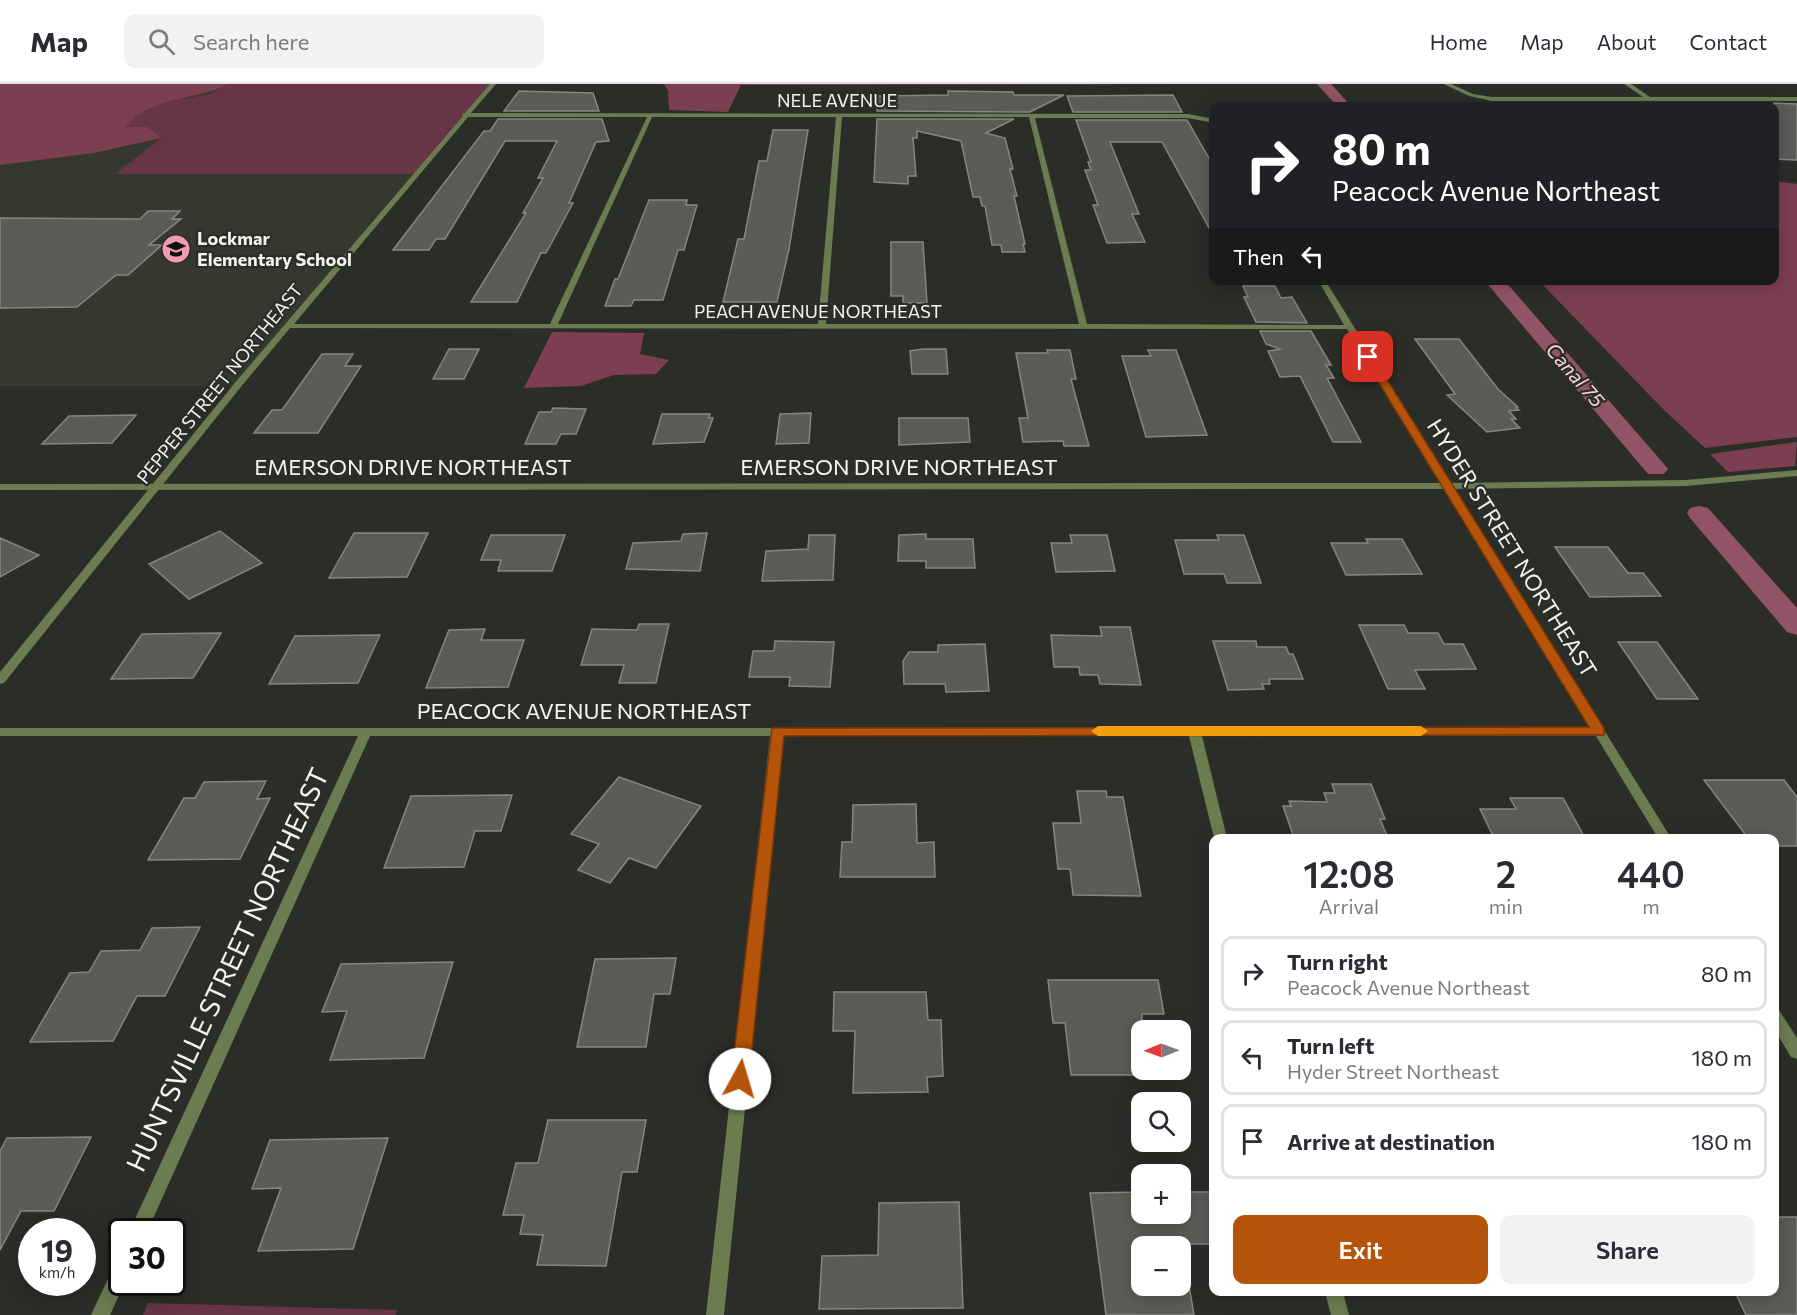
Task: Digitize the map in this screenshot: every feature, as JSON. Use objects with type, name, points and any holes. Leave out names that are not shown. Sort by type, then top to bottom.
[{"type":"street","name":"PEPPER STREET NORTHEAST","points":[[0,680],[286,326],[464,115],[493,84]]},
{"type":"street","points":[[1447,84],[1471,95],[1492,99],[1797,99]]},
{"type":"street","points":[[1627,84],[1649,99]]},
{"type":"street","name":"NELE AVENUE","points":[[464,115],[1188,116],[1209,120]]},
{"type":"street","points":[[553,327],[650,116]]},
{"type":"street","points":[[822,327],[839,116]]},
{"type":"street","points":[[1032,116],[1084,327]]},
{"type":"street","name":"HYDER STREET NORTHEAST","points":[[1324,285],[1663,834]]},
{"type":"street","name":"PEACH AVENUE NORTHEAST","points":[[286,326],[1349,327]]},
{"type":"street","name":"EMERSON DRIVE NORTHEAST","points":[[0,487],[1448,486],[1686,483],[1797,473]]},
{"type":"street","points":[[715,1315],[777,731]]},
{"type":"street","points":[[1194,731],[1220,834]]},
{"type":"street","name":"PEACOCK AVENUE NORTHEAST","points":[[0,732],[1599,732]]},
{"type":"street","name":"HUNTSVILLE STREET NORTHEAST","points":[[144,1218],[366,732]]},
{"type":"street","points":[[1779,1023],[1797,1052]]},
{"type":"street","points":[[100,1315],[109,1296]]},
{"type":"street","points":[[1335,1296],[1340,1315]]},
{"type":"shaded area","name":"Lockmar Elementary School","points":[[0,84],[495,84],[237,386],[0,386]]},
{"type":"shaded area","points":[[0,84],[229,84],[215,90],[160,104],[148,109],[125,127],[148,127],[161,138],[94,153],[0,165]]},
{"type":"shaded area","points":[[229,84],[495,84],[414,174],[115,174],[161,138],[148,127],[124,128],[137,113],[159,103],[209,94]]},
{"type":"shaded area","points":[[664,84],[1220,84],[741,85],[728,112],[669,110],[668,91]]},
{"type":"shaded area","points":[[1779,182],[1797,184],[1797,437],[1705,448],[1664,410],[1543,285],[1779,285]]},
{"type":"shaded area","points":[[552,332],[644,333],[640,354],[669,360],[656,374],[614,375],[581,386],[524,388]]},
{"type":"shaded area","points":[[1797,442],[1795,466],[1728,472],[1710,454]]},
{"type":"shaded area","points":[[148,1303],[397,1310],[396,1315],[143,1315]]},
{"type":"building","points":[[519,91],[593,93],[599,111],[504,111]]},
{"type":"building","points":[[948,91],[1064,95],[1030,112],[877,111],[878,96],[948,95]]},
{"type":"building","points":[[1173,95],[1182,112],[1073,112],[1067,96]]},
{"type":"building","points":[[1779,103],[1797,104],[1797,160],[1779,159]]},
{"type":"building","points":[[498,119],[602,119],[609,141],[596,142],[569,203],[573,203],[546,253],[541,253],[517,302],[471,302],[526,213],[523,213],[543,178],[538,178],[557,141],[505,141],[445,239],[436,239],[429,250],[393,250],[484,131],[490,131]]},
{"type":"building","points":[[877,119],[1014,119],[986,133],[1005,138],[1013,169],[1010,169],[1017,196],[1014,196],[1025,252],[1002,252],[1001,245],[992,245],[985,206],[982,206],[980,197],[973,197],[961,141],[917,131],[917,138],[913,138],[916,176],[908,176],[908,184],[874,182]]},
{"type":"building","points":[[1076,120],[1187,120],[1209,158],[1209,228],[1162,142],[1110,142],[1139,214],[1132,214],[1145,242],[1107,243],[1093,205],[1098,205],[1085,170],[1091,170],[1088,162],[1091,162]]},
{"type":"building","points":[[773,130],[808,130],[789,249],[777,302],[723,302],[738,239],[744,239],[759,161],[767,161]]},
{"type":"building","points":[[649,200],[687,200],[686,205],[697,205],[684,250],[678,250],[663,300],[634,300],[631,306],[605,306],[615,279],[618,279]]},
{"type":"building","points":[[148,211],[180,211],[172,219],[181,219],[149,245],[162,245],[128,275],[116,275],[77,307],[0,308],[0,218],[140,219]]},
{"type":"building","points":[[891,242],[923,242],[927,303],[903,303],[903,296],[891,296]]},
{"type":"building","points":[[1243,286],[1275,286],[1281,298],[1292,297],[1307,323],[1256,322],[1244,297],[1248,297]]},
{"type":"building","points":[[1260,331],[1311,331],[1331,365],[1326,365],[1334,378],[1327,378],[1361,442],[1333,442],[1300,376],[1280,377],[1268,351],[1280,349],[1266,344]]},
{"type":"building","points":[[1415,339],[1459,339],[1498,389],[1518,407],[1516,408],[1519,410],[1509,411],[1516,419],[1511,419],[1520,428],[1487,432],[1447,395],[1455,394]]},
{"type":"building","points":[[449,349],[479,349],[464,379],[433,379]]},
{"type":"building","points":[[946,349],[948,374],[912,374],[910,351]]},
{"type":"building","points":[[1047,350],[1070,350],[1076,379],[1071,379],[1089,446],[1064,446],[1063,441],[1023,442],[1019,418],[1028,418],[1016,353],[1048,353]]},
{"type":"building","points":[[1148,350],[1176,350],[1207,435],[1146,437],[1122,356],[1151,356]]},
{"type":"building","points":[[322,354],[353,354],[345,366],[361,366],[318,433],[254,433],[272,410],[282,410]]},
{"type":"building","points":[[553,408],[586,409],[576,434],[561,434],[556,444],[525,444],[539,412],[551,412]]},
{"type":"building","points":[[811,413],[809,443],[776,444],[780,414]]},
{"type":"building","points":[[662,414],[710,414],[709,418],[713,418],[704,442],[653,444]]},
{"type":"building","points":[[136,415],[112,443],[42,444],[69,416]]},
{"type":"building","points":[[899,418],[968,418],[970,442],[899,445]]},
{"type":"building","points":[[220,531],[262,563],[189,599],[149,564]]},
{"type":"building","points":[[354,533],[428,533],[407,577],[329,578]]},
{"type":"building","points":[[707,533],[700,571],[626,569],[633,543],[681,541],[683,534]]},
{"type":"building","points":[[926,534],[926,539],[973,539],[975,568],[926,568],[926,561],[898,561],[899,535]]},
{"type":"building","points":[[491,535],[565,535],[552,571],[498,571],[501,560],[481,560]]},
{"type":"building","points":[[809,535],[835,535],[833,580],[762,581],[766,551],[808,549]]},
{"type":"building","points":[[1070,535],[1107,535],[1115,571],[1056,572],[1051,543],[1072,543]]},
{"type":"building","points":[[1217,535],[1244,535],[1261,583],[1227,583],[1224,574],[1184,574],[1175,540],[1219,540]]},
{"type":"building","points":[[0,538],[39,555],[0,577]]},
{"type":"building","points":[[1366,539],[1402,539],[1422,574],[1346,575],[1331,543],[1368,543]]},
{"type":"building","points":[[1555,547],[1608,547],[1628,573],[1643,573],[1661,596],[1590,597]]},
{"type":"building","points":[[639,624],[669,624],[656,683],[619,683],[624,665],[581,665],[592,629],[637,630]]},
{"type":"building","points":[[1359,625],[1404,625],[1408,633],[1438,633],[1444,644],[1463,644],[1476,669],[1415,670],[1425,689],[1388,689]]},
{"type":"building","points":[[1100,627],[1130,627],[1141,685],[1100,684],[1098,675],[1080,675],[1079,667],[1054,667],[1051,635],[1102,636]]},
{"type":"building","points":[[485,629],[481,640],[524,640],[508,687],[426,688],[449,630]]},
{"type":"building","points":[[221,633],[193,678],[111,679],[142,634]]},
{"type":"building","points":[[380,635],[358,683],[269,684],[295,636]]},
{"type":"building","points":[[775,641],[834,642],[830,687],[789,686],[790,677],[749,677],[753,651],[774,651]]},
{"type":"building","points":[[1213,641],[1256,641],[1257,647],[1286,647],[1289,654],[1293,654],[1303,679],[1269,679],[1270,684],[1262,684],[1264,689],[1228,690]]},
{"type":"building","points":[[1618,642],[1657,642],[1698,699],[1657,699]]},
{"type":"building","points":[[985,644],[989,691],[946,692],[945,684],[904,684],[903,661],[909,652],[938,652],[938,645]]},
{"type":"building","points":[[619,777],[701,806],[656,868],[629,858],[610,883],[578,870],[599,844],[571,834]]},
{"type":"building","points":[[1704,780],[1784,780],[1797,797],[1797,846],[1779,846],[1779,834],[1745,834]]},
{"type":"building","points":[[266,781],[257,799],[270,798],[240,859],[148,860],[184,798],[195,798],[204,782]]},
{"type":"building","points":[[1332,784],[1371,784],[1385,819],[1380,819],[1386,834],[1293,834],[1283,806],[1291,806],[1289,801],[1327,802],[1324,793],[1335,793]]},
{"type":"building","points":[[1077,791],[1106,791],[1107,797],[1123,797],[1141,896],[1073,895],[1070,869],[1058,869],[1053,823],[1081,823]]},
{"type":"building","points":[[512,795],[501,831],[475,831],[464,867],[384,868],[411,796]]},
{"type":"building","points":[[1510,798],[1563,798],[1583,834],[1492,834],[1480,809],[1516,809]]},
{"type":"building","points":[[916,804],[917,843],[934,842],[935,877],[840,877],[842,842],[852,842],[853,805]]},
{"type":"building","points":[[200,927],[165,996],[137,996],[113,1041],[30,1042],[70,973],[89,972],[101,951],[140,950],[152,928]]},
{"type":"building","points":[[676,958],[670,994],[654,994],[646,1047],[577,1047],[595,959]]},
{"type":"building","points":[[453,962],[424,1058],[330,1060],[347,1011],[322,1012],[341,964]]},
{"type":"building","points":[[1048,980],[1158,980],[1164,1014],[1142,1014],[1142,1020],[1131,1020],[1131,1075],[1071,1075],[1065,1023],[1053,1023]]},
{"type":"building","points":[[834,992],[926,992],[928,1020],[941,1020],[943,1076],[927,1077],[928,1092],[853,1093],[855,1031],[833,1031]]},
{"type":"building","points":[[548,1120],[646,1120],[637,1172],[622,1172],[606,1266],[537,1265],[543,1235],[520,1234],[524,1215],[503,1215],[516,1163],[538,1163]]},
{"type":"building","points":[[91,1137],[54,1211],[21,1211],[0,1250],[0,1151],[7,1138]]},
{"type":"building","points":[[388,1138],[353,1249],[258,1251],[281,1188],[252,1189],[270,1140]]},
{"type":"building","points":[[1131,1192],[1131,1224],[1191,1224],[1191,1192],[1209,1192],[1209,1244],[1191,1244],[1191,1236],[1131,1236],[1131,1296],[1191,1296],[1194,1315],[1106,1315],[1090,1193]]},
{"type":"building","points":[[959,1202],[963,1308],[819,1309],[822,1256],[878,1255],[879,1203]]},
{"type":"building","points":[[1779,1217],[1797,1217],[1797,1315],[1746,1315],[1737,1296],[1779,1296]]},
{"type":"waterway","name":"Canal 75","points":[[1324,84],[1340,102]]},
{"type":"waterway","name":"Canal 75","points":[[1497,285],[1656,469]]},
{"type":"waterway","name":"Canal 75","points":[[1699,513],[1797,626]]},
{"type":"slow traffic","points":[[1098,731],[1421,731]]},
{"type":"place","name":"Lockmar Elementary School","points":[[176,249]]},
{"type":"route","points":[[740,1079],[777,731],[1599,732],[1368,357]]}]
